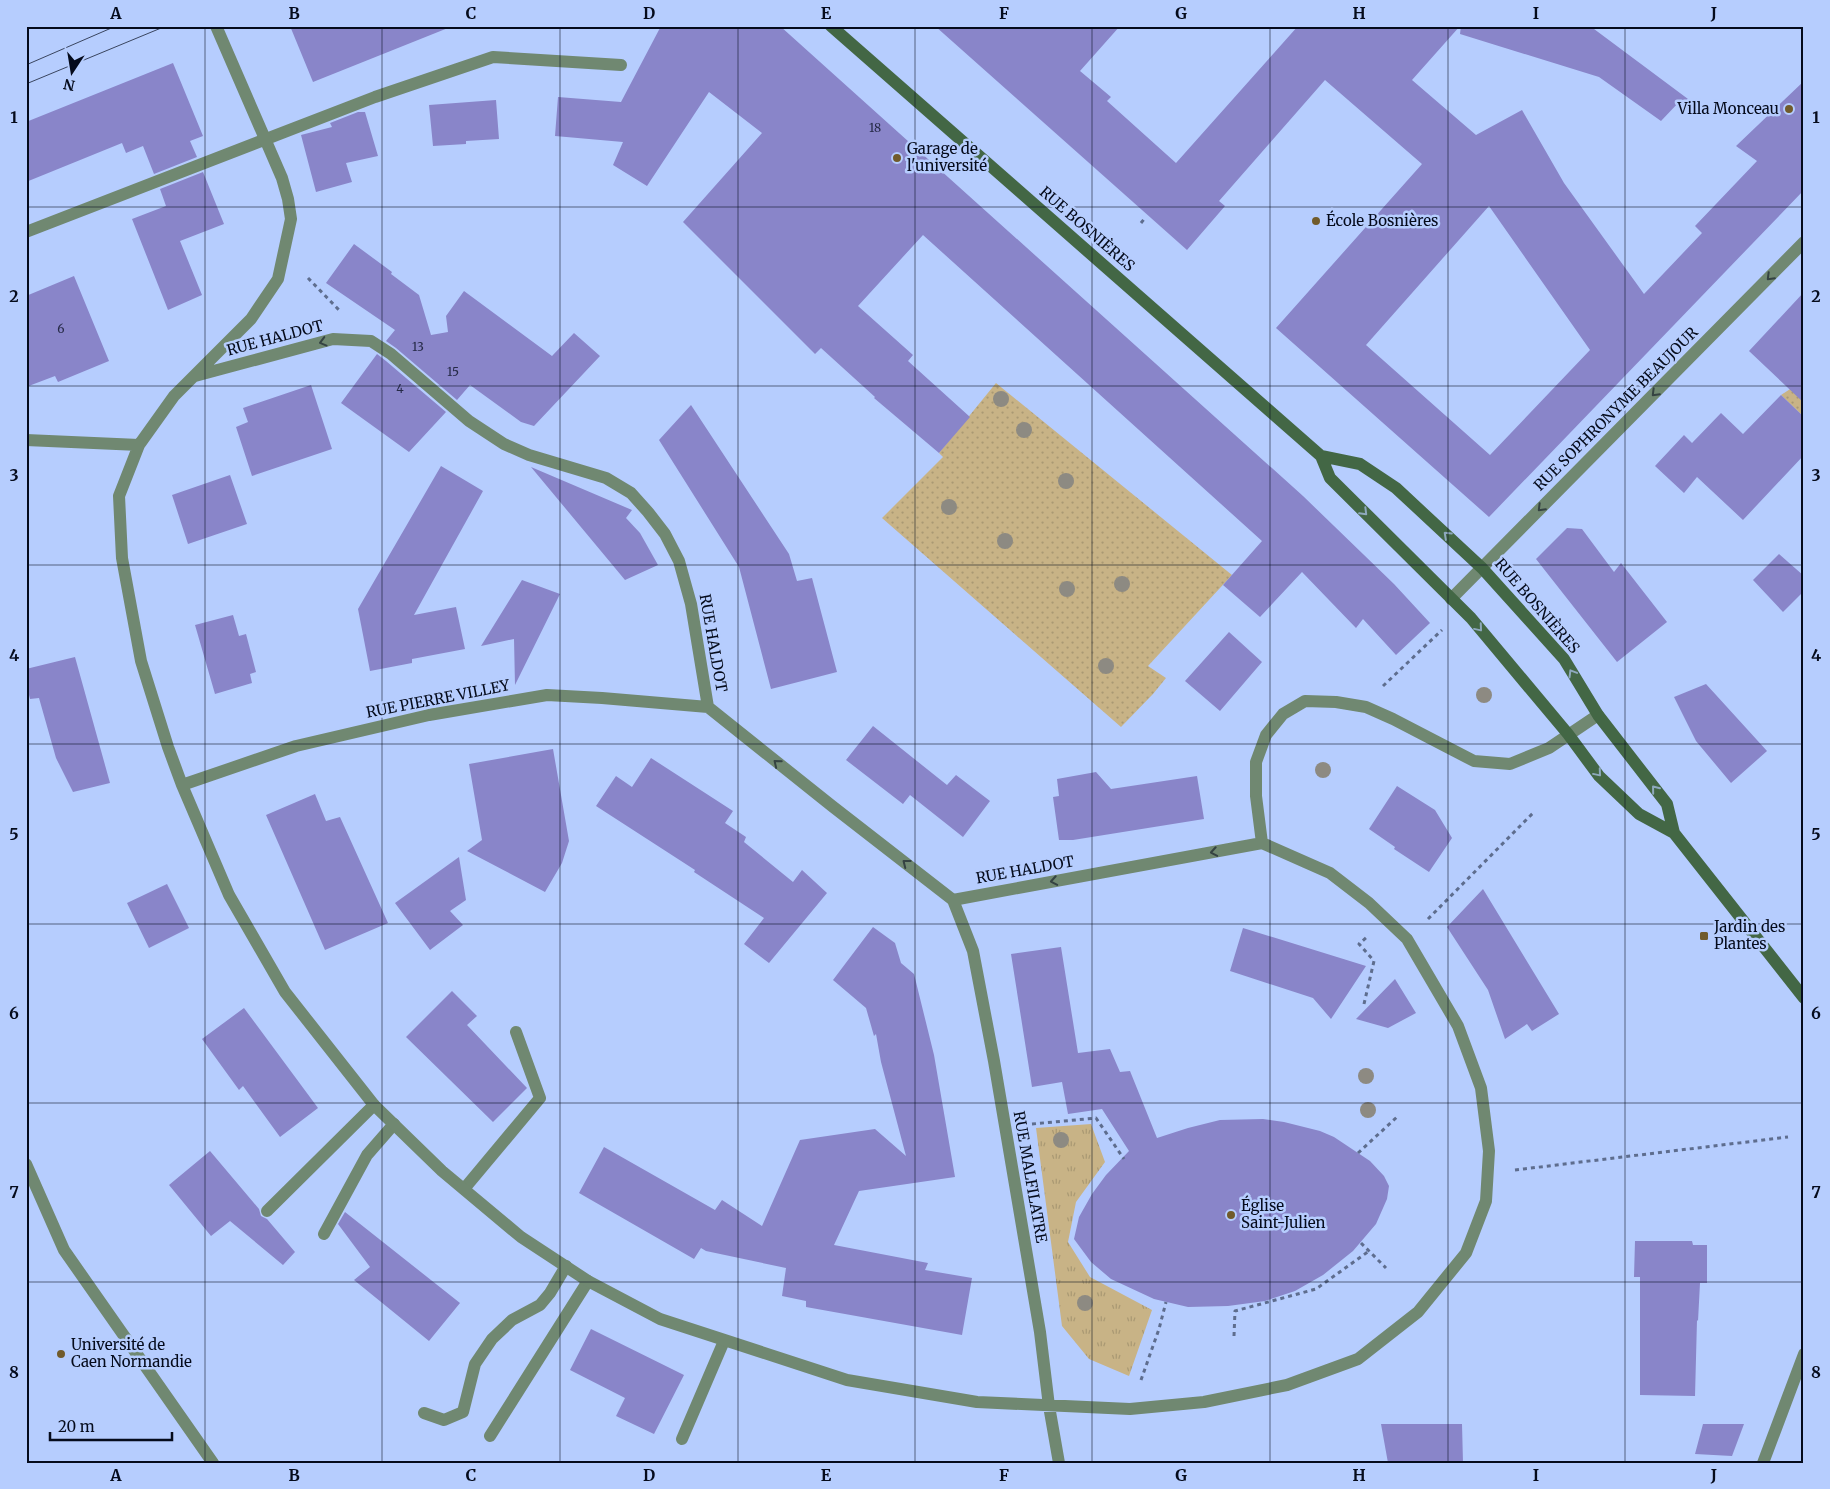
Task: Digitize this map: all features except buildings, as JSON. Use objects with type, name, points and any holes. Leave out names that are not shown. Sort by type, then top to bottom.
[{"type":"main road","name":"RUE BOSNIÈRES","points":[[831,26],[1321,456],[1330,478],[1471,618],[1568,734],[1599,776],[1638,814],[1674,833],[1804,998]]},
{"type":"main road","name":"RUE BOSNIÈRES","points":[[1321,456],[1360,464],[1396,488],[1482,568],[1564,659],[1598,715],[1667,804],[1674,833]]},
{"type":"street","points":[[216,26],[282,178],[291,219],[278,279],[251,319],[174,396],[139,445],[119,496],[122,558],[141,661],[168,747],[182,785],[229,895],[285,992],[374,1105],[442,1171],[521,1237],[588,1281],[660,1319],[847,1380],[977,1402],[1130,1409],[1204,1402],[1287,1385],[1358,1359],[1418,1312],[1466,1252],[1486,1201],[1489,1151],[1480,1088],[1458,1026],[1407,939],[1369,903],[1330,873],[1262,843],[1256,796],[1256,762],[1266,735],[1283,714],[1304,701],[1336,702],[1366,707],[1474,761],[1510,764],[1549,748],[1598,715]]},
{"type":"street","points":[[26,232],[374,97],[493,57],[620,65]]},
{"type":"street","name":"RUE SOPHRONYME BEAUJOUR","points":[[1451,599],[1804,242]]},
{"type":"street","name":"RUE HALDOT","points":[[194,376],[333,339],[371,341],[391,354],[469,421],[504,444],[529,455],[606,478],[631,494],[665,534],[679,561],[691,604],[708,707],[953,900],[1262,843]]},
{"type":"street","points":[[26,440],[139,445]]},
{"type":"street","name":"RUE PIERRE VILLEY","points":[[182,785],[296,746],[429,715],[547,695],[708,707]]},
{"type":"street","name":"RUE MALFILATRE","points":[[953,900],[973,951],[994,1061],[1040,1332],[1049,1406],[1059,1463]]},
{"type":"street","points":[[464,1189],[540,1098],[516,1032]]},
{"type":"street","points":[[267,1211],[374,1105]]},
{"type":"street","points":[[324,1234],[368,1155],[394,1124]]},
{"type":"street","points":[[26,1164],[64,1250],[213,1463]]},
{"type":"street","points":[[424,1413],[444,1420],[464,1412],[475,1364],[492,1339],[512,1320],[540,1304],[550,1293],[566,1266]]},
{"type":"street","points":[[490,1436],[588,1281]]},
{"type":"street","points":[[682,1439],[724,1341]]},
{"type":"street","points":[[1763,1463],[1804,1354]]},
{"type":"path","points":[[1141,223],[1145,218]]},
{"type":"path","points":[[284,254],[371,341]]},
{"type":"path","points":[[1386,682],[1442,630]]},
{"type":"path","points":[[1434,914],[1533,813]]},
{"type":"path","points":[[1364,1004],[1370,979]]},
{"type":"path","points":[[1358,1153],[1397,1117]]},
{"type":"path","points":[[1005,1127],[1096,1118],[1124,1159]]},
{"type":"path","points":[[1516,1170],[1788,1137]]},
{"type":"path","points":[[1361,1244],[1386,1268]]},
{"type":"path","points":[[1234,1336],[1235,1311],[1316,1289],[1369,1251]]},
{"type":"path","points":[[1130,1409],[1159,1329],[1166,1302]]},
{"type":"green space","points":[[1804,380],[1804,417],[1781,395]]},
{"type":"green space","points":[[996,383],[1232,575],[1148,666],[1166,678],[1121,727],[882,518],[943,457],[939,453]]},
{"type":"green space","points":[[1091,1124],[1105,1162],[1076,1202],[1068,1242],[1090,1277],[1152,1310],[1129,1376],[1089,1359],[1062,1326],[1036,1128]]},
{"type":"tram line","points":[[26,65],[116,26]]},
{"type":"tram line","points":[[26,84],[166,26]]},
{"type":"place","name":"Villa Monceau","points":[[1789,109]]},
{"type":"place","name":"Garage de l'université","points":[[897,158]]},
{"type":"place","name":"École Bosnières","points":[[1316,221]]},
{"type":"place","name":"Jardin des Plantes","points":[[1704,936]]},
{"type":"place","name":"Église Saint-Julien","points":[[1231,1215]]},
{"type":"place","name":"Université de Caen Normandie","points":[[61,1354]]}]
